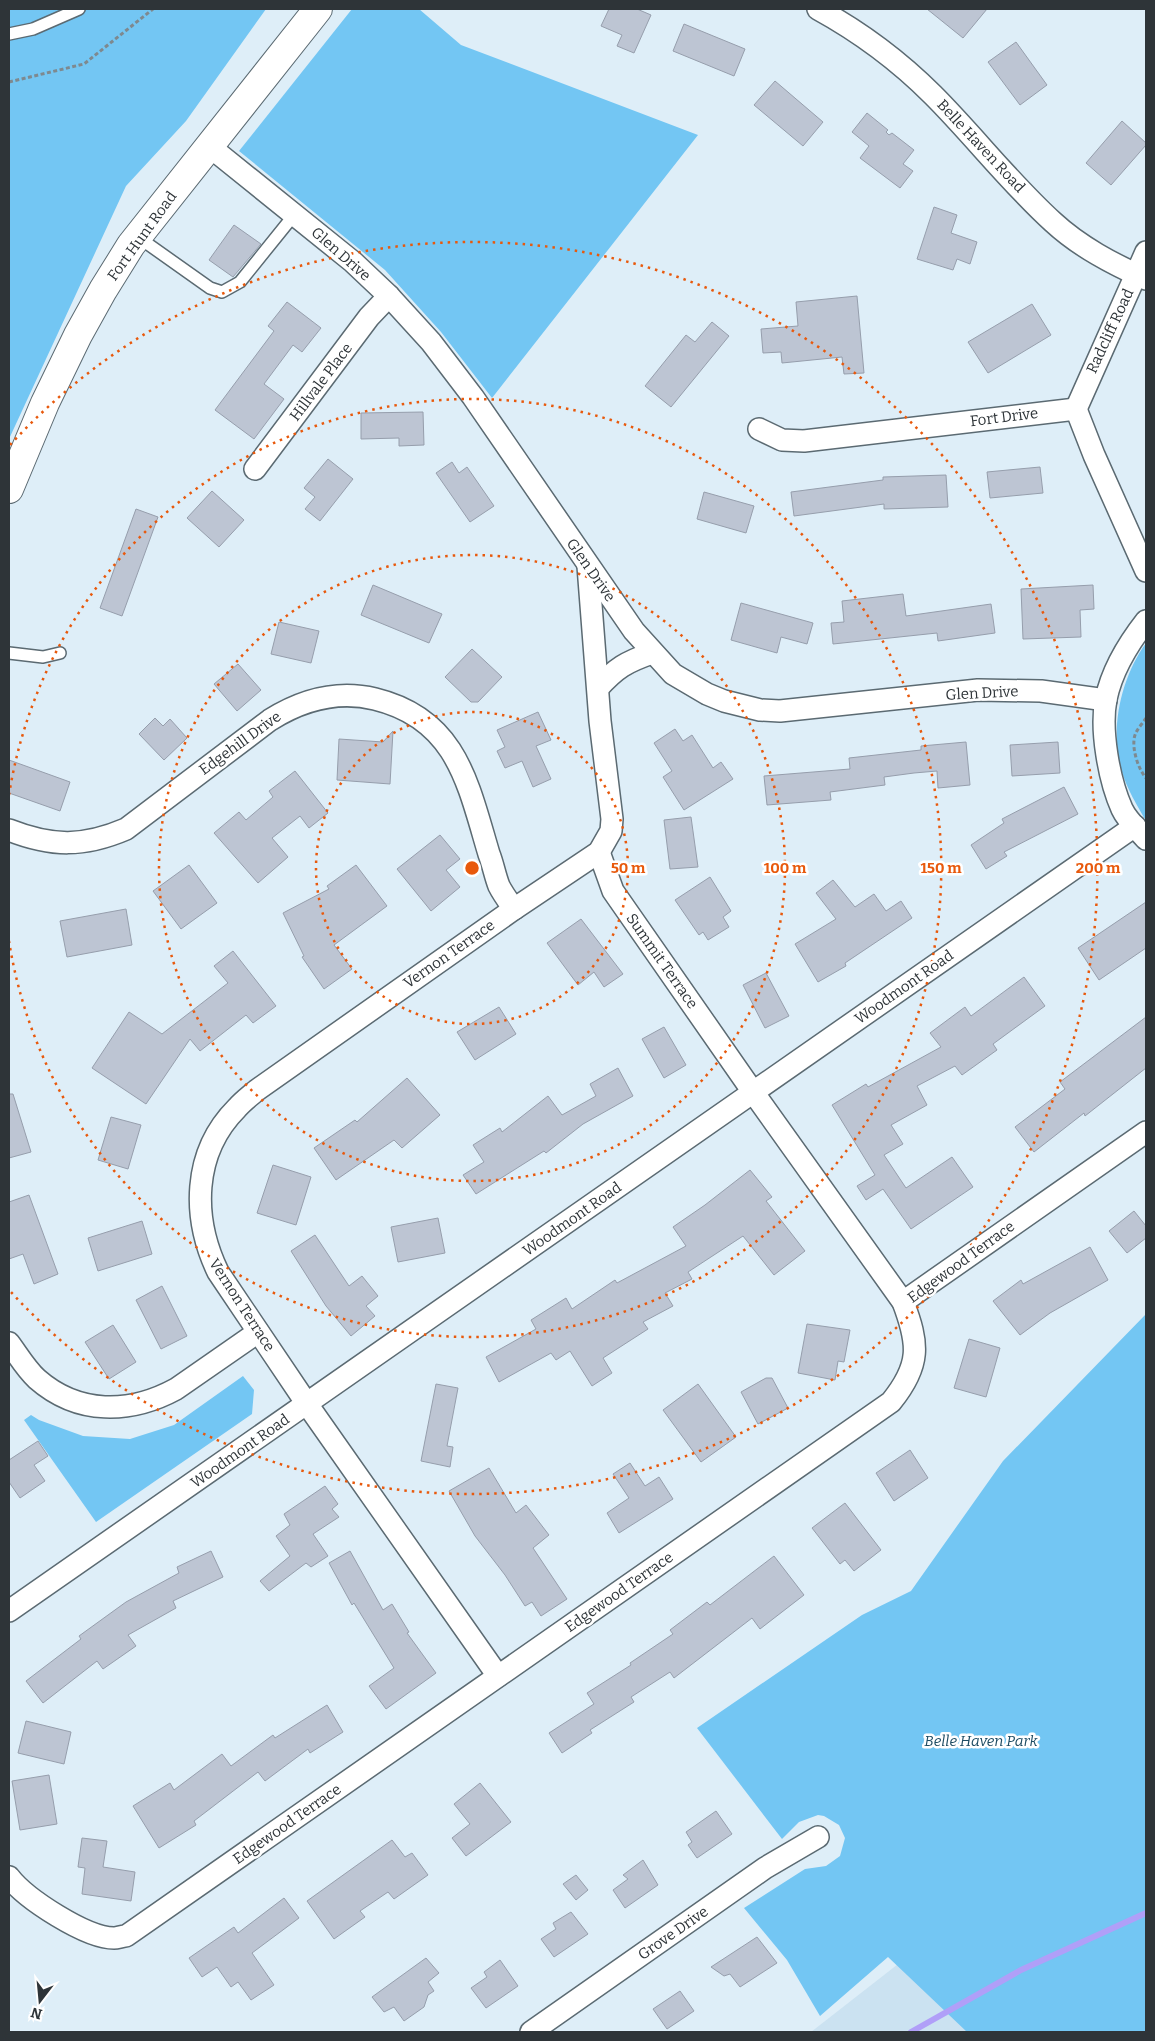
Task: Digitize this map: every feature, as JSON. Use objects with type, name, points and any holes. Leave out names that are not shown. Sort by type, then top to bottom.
[{"type":"main road","name":"Fort Hunt Road","points":[[9,489],[45,402],[78,335],[103,290],[138,237],[318,9]]},
{"type":"street","name":"Belle Haven Road","points":[[818,9],[872,43],[907,71],[933,95],[1054,223],[1090,250],[1141,277]]},
{"type":"street","name":"Glen Drive","points":[[209,146],[353,262],[431,342],[473,397],[634,631],[673,674],[707,694],[724,701],[760,710],[803,710],[978,690],[1040,690],[1106,700]]},
{"type":"street","name":"Radcliff Road","points":[[1076,409],[1141,277],[1146,252]]},
{"type":"street","name":"Hillvale Place","points":[[256,469],[369,317],[388,296]]},
{"type":"street","name":"Fort Drive","points":[[759,429],[782,440],[804,441],[1076,409]]},
{"type":"street","points":[[1076,409],[1094,455],[1146,571]]},
{"type":"street","points":[[588,566],[598,688],[612,819],[612,831],[599,852]]},
{"type":"street","points":[[1140,832],[1123,810],[1112,778],[1105,747],[1106,700],[1116,669],[1123,655],[1131,640],[1146,621]]},
{"type":"street","points":[[598,688],[614,670],[628,662],[652,653]]},
{"type":"street","name":"Edgehill Drive","points":[[9,830],[25,836],[66,844],[106,837],[126,829],[285,710],[305,702],[326,697],[367,697],[389,702],[412,714],[433,729],[448,745],[466,777],[500,887],[514,909]]},
{"type":"street","name":"Woodmont Road","points":[[9,1611],[753,1092],[1140,832]]},
{"type":"street","name":"Vernon Terrace","points":[[498,1676],[307,1404],[218,1272],[208,1252],[202,1228],[199,1202],[202,1177],[209,1152],[220,1129],[236,1108],[257,1090],[514,909],[599,852]]},
{"type":"street","name":"Summit Terrace","points":[[599,852],[613,891],[903,1302]]},
{"type":"street","name":"Edgewood Terrace","points":[[9,1877],[24,1893],[57,1916],[101,1936],[115,1938],[126,1936],[891,1402],[904,1385],[912,1369],[915,1351],[913,1328],[903,1302],[1146,1132]]},
{"type":"street","points":[[9,1343],[36,1378],[56,1394],[94,1407],[115,1408],[136,1405],[176,1389],[258,1332]]},
{"type":"street","name":"Grove Drive","points":[[531,2032],[765,1868],[818,1837]]},
{"type":"lane","points":[[9,34],[33,28],[79,9]]},
{"type":"lane","points":[[138,237],[210,288],[222,292],[240,282],[294,215]]},
{"type":"lane","points":[[9,653],[43,657],[60,653]]},
{"type":"path","points":[[9,82],[84,64],[153,9]]},
{"type":"path","points":[[1146,718],[1135,735],[1134,750],[1146,778]]},
{"type":"shaded area","points":[[902,1961],[975,2032],[811,2032]]},
{"type":"green space","points":[[9,9],[266,9],[186,121],[126,186],[9,439]]},
{"type":"green space","points":[[352,9],[419,9],[461,45],[698,135],[492,398],[441,332],[385,270],[239,151]]},
{"type":"green space","points":[[1146,643],[1146,821],[1122,772],[1118,756],[1117,722],[1124,688],[1137,657]]},
{"type":"green space","name":"Belle Haven Park","points":[[1146,1314],[1146,2032],[967,2032],[888,1957],[820,2016],[787,1960],[744,1908],[805,1869],[826,1866],[840,1856],[845,1838],[839,1825],[824,1816],[818,1815],[799,1822],[782,1839],[697,1728],[862,1615],[911,1591],[1003,1461]]},
{"type":"green space","points":[[243,1376],[254,1390],[252,1414],[96,1522],[24,1420],[31,1415],[39,1420],[83,1436],[130,1439],[174,1425]]},
{"type":"building","points":[[609,9],[637,9],[651,15],[634,53],[617,46],[622,35],[601,26]]},
{"type":"building","points":[[927,9],[987,9],[963,38]]},
{"type":"building","points":[[684,24],[745,49],[734,76],[673,51]]},
{"type":"building","points":[[1016,42],[1047,85],[1020,105],[988,62]]},
{"type":"building","points":[[775,81],[823,122],[803,146],[754,105]]},
{"type":"building","points":[[867,113],[888,130],[886,132],[889,135],[892,133],[914,150],[903,164],[913,171],[900,188],[860,158],[869,146],[852,132]]},
{"type":"building","points":[[1122,121],[1146,145],[1111,185],[1086,163]]},
{"type":"building","points":[[934,207],[957,215],[951,233],[977,242],[970,264],[957,259],[953,270],[917,259]]},
{"type":"building","points":[[234,225],[261,244],[233,277],[209,260]]},
{"type":"building","points":[[857,296],[864,373],[844,374],[842,357],[782,363],[781,352],[763,353],[761,329],[798,326],[796,302]]},
{"type":"building","points":[[287,302],[321,328],[302,352],[293,345],[264,384],[284,399],[254,439],[215,410],[274,331],[268,326]]},
{"type":"building","points":[[1032,304],[1051,335],[988,373],[968,342]]},
{"type":"building","points":[[712,322],[729,336],[671,407],[645,386],[686,335],[695,342]]},
{"type":"building","points":[[423,412],[424,445],[399,446],[399,438],[361,439],[361,413]]},
{"type":"building","points":[[328,459],[353,479],[320,521],[305,509],[315,497],[304,488]]},
{"type":"building","points":[[452,462],[459,473],[467,467],[494,506],[470,522],[436,473]]},
{"type":"building","points":[[1040,467],[1043,493],[990,498],[987,472]]},
{"type":"building","points":[[946,475],[948,507],[884,509],[884,504],[794,516],[791,492],[883,480],[883,477]]},
{"type":"building","points":[[212,491],[244,520],[219,547],[187,518]]},
{"type":"building","points":[[704,492],[754,506],[746,533],[697,519]]},
{"type":"building","points":[[136,509],[158,517],[122,616],[100,608]]},
{"type":"building","points":[[373,585],[442,614],[429,643],[361,615]]},
{"type":"building","points":[[1093,585],[1094,609],[1080,610],[1081,637],[1023,639],[1021,589]]},
{"type":"building","points":[[903,594],[906,616],[991,604],[995,633],[938,641],[937,633],[833,644],[831,623],[844,622],[842,601]]},
{"type":"building","points":[[741,603],[813,623],[807,644],[781,637],[777,653],[731,640]]},
{"type":"building","points":[[279,622],[319,631],[311,663],[271,654]]},
{"type":"building","points":[[472,649],[502,677],[478,702],[471,702],[445,677]]},
{"type":"building","points":[[238,664],[261,690],[237,711],[214,684]]},
{"type":"building","points":[[538,712],[551,740],[536,746],[551,779],[533,787],[522,761],[505,768],[497,751],[505,747],[497,730]]},
{"type":"building","points":[[155,718],[163,726],[170,719],[187,738],[164,760],[139,734]]},
{"type":"building","points":[[675,729],[683,741],[692,735],[713,768],[721,762],[733,779],[684,810],[663,777],[672,771],[654,743]]},
{"type":"building","points":[[393,731],[390,784],[337,780],[339,739],[383,742]]},
{"type":"building","points":[[966,742],[970,785],[938,788],[937,771],[914,773],[884,777],[885,785],[830,792],[831,800],[767,805],[764,776],[850,769],[849,758],[921,750],[921,746]]},
{"type":"building","points":[[1058,742],[1060,773],[1012,776],[1010,745]]},
{"type":"building","points":[[9,760],[70,782],[60,811],[9,793]]},
{"type":"building","points":[[295,771],[328,813],[309,828],[300,816],[272,838],[288,857],[258,883],[214,833],[239,812],[246,820],[273,797],[269,791]]},
{"type":"building","points":[[1064,787],[1078,814],[1004,852],[1007,856],[986,869],[971,845],[1004,823],[1002,819]]},
{"type":"building","points":[[691,817],[698,867],[670,869],[664,820]]},
{"type":"building","points":[[440,835],[460,859],[446,870],[460,887],[431,911],[397,869]]},
{"type":"building","points":[[189,865],[217,903],[181,929],[153,891]]},
{"type":"building","points":[[356,865],[387,906],[334,945],[352,969],[324,989],[302,957],[304,956],[283,913],[329,889],[327,886]]},
{"type":"building","points":[[710,877],[731,911],[723,917],[729,927],[708,940],[703,932],[699,935],[675,900]]},
{"type":"building","points":[[833,880],[855,907],[874,894],[886,911],[901,901],[912,918],[845,963],[846,966],[818,982],[795,944],[836,919],[816,893]]},
{"type":"building","points":[[1146,902],[1146,948],[1099,980],[1078,948]]},
{"type":"building","points":[[126,909],[132,945],[67,957],[60,921]]},
{"type":"building","points":[[581,919],[623,974],[604,987],[594,972],[578,985],[547,943]]},
{"type":"building","points":[[233,951],[276,1006],[253,1023],[246,1015],[200,1051],[190,1039],[146,1104],[92,1068],[129,1012],[162,1034],[228,983],[214,966]]},
{"type":"building","points":[[766,973],[789,1016],[765,1028],[743,985]]},
{"type":"building","points":[[1024,977],[1045,1006],[993,1044],[997,1050],[962,1075],[955,1066],[917,1086],[927,1105],[891,1125],[903,1144],[884,1155],[906,1188],[952,1157],[973,1187],[911,1229],[883,1189],[866,1200],[857,1186],[875,1175],[832,1105],[866,1084],[868,1087],[941,1047],[930,1033],[965,1007],[971,1016]]},
{"type":"building","points":[[499,1007],[516,1034],[475,1060],[457,1032]]},
{"type":"building","points":[[1146,1017],[1146,1068],[1085,1116],[1084,1113],[1034,1152],[1015,1127],[1065,1089],[1060,1082]]},
{"type":"building","points":[[664,1027],[686,1065],[664,1078],[642,1039]]},
{"type":"building","points":[[618,1068],[633,1096],[583,1124],[546,1153],[544,1151],[476,1194],[463,1175],[484,1162],[473,1145],[500,1128],[502,1132],[548,1096],[562,1115],[596,1096],[590,1084]]},
{"type":"building","points":[[407,1078],[440,1115],[402,1148],[394,1140],[336,1180],[314,1148],[355,1120],[357,1122]]},
{"type":"building","points":[[9,1094],[13,1094],[31,1152],[9,1158]]},
{"type":"building","points":[[111,1117],[141,1125],[128,1169],[98,1160]]},
{"type":"building","points":[[273,1165],[311,1177],[296,1225],[257,1213]]},
{"type":"building","points":[[750,1170],[772,1197],[766,1201],[805,1251],[774,1275],[743,1236],[688,1272],[692,1279],[665,1293],[673,1306],[643,1322],[648,1329],[603,1358],[612,1373],[592,1386],[570,1351],[556,1360],[551,1353],[499,1382],[486,1357],[536,1329],[531,1320],[566,1298],[572,1309],[615,1280],[617,1283],[686,1246],[673,1227]]},
{"type":"building","points":[[29,1195],[58,1274],[34,1284],[23,1254],[9,1259],[9,1202]]},
{"type":"building","points":[[1134,1211],[1146,1226],[1146,1238],[1127,1253],[1109,1231]]},
{"type":"building","points":[[438,1218],[445,1253],[398,1262],[391,1227]]},
{"type":"building","points":[[142,1221],[152,1254],[98,1271],[88,1238]]},
{"type":"building","points":[[315,1235],[349,1286],[362,1276],[378,1296],[366,1306],[375,1316],[351,1336],[326,1306],[291,1251]]},
{"type":"building","points":[[1090,1247],[1108,1280],[1050,1313],[1020,1335],[993,1301],[1021,1280],[1023,1284]]},
{"type":"building","points":[[162,1286],[187,1336],[161,1349],[136,1300]]},
{"type":"building","points":[[807,1324],[850,1330],[844,1362],[838,1361],[835,1380],[798,1373]]},
{"type":"building","points":[[113,1325],[136,1362],[109,1379],[85,1342]]},
{"type":"building","points":[[969,1339],[1000,1348],[986,1397],[954,1388]]},
{"type":"building","points":[[766,1378],[772,1378],[788,1408],[758,1424],[741,1392]]},
{"type":"building","points":[[436,1384],[458,1388],[447,1446],[453,1447],[450,1467],[421,1461]]},
{"type":"building","points":[[698,1384],[736,1437],[701,1462],[663,1410]]},
{"type":"building","points":[[38,1441],[48,1456],[34,1465],[45,1481],[20,1498],[9,1482],[9,1460]]},
{"type":"building","points":[[910,1450],[928,1478],[894,1501],[876,1473]]},
{"type":"building","points":[[630,1463],[645,1486],[659,1477],[673,1499],[619,1533],[607,1513],[629,1498],[613,1474]]},
{"type":"building","points":[[489,1468],[516,1513],[526,1505],[549,1535],[533,1548],[567,1599],[541,1616],[532,1602],[525,1606],[505,1575],[475,1536],[449,1491]]},
{"type":"building","points":[[325,1486],[338,1504],[332,1509],[339,1517],[313,1534],[328,1556],[311,1567],[306,1563],[269,1591],[260,1581],[290,1556],[276,1536],[290,1525],[284,1514]]},
{"type":"building","points":[[845,1503],[881,1550],[854,1571],[845,1560],[840,1564],[812,1528]]},
{"type":"building","points":[[211,1551],[223,1577],[173,1601],[176,1608],[128,1635],[136,1646],[103,1669],[97,1661],[43,1703],[26,1681],[81,1639],[79,1636],[126,1602],[179,1573],[177,1567]]},
{"type":"building","points":[[350,1551],[383,1610],[392,1604],[409,1632],[407,1633],[436,1673],[386,1709],[369,1686],[394,1668],[354,1603],[352,1605],[329,1563]]},
{"type":"building","points":[[774,1556],[804,1595],[760,1629],[752,1618],[674,1678],[670,1672],[631,1697],[634,1702],[590,1730],[592,1733],[562,1753],[549,1733],[594,1704],[587,1693],[631,1665],[630,1663],[673,1634],[670,1630],[707,1602],[710,1605]]},
{"type":"building","points":[[327,1705],[343,1732],[310,1753],[308,1749],[265,1781],[258,1772],[194,1821],[196,1825],[159,1848],[133,1806],[170,1783],[174,1790],[222,1754],[231,1766],[273,1735],[275,1738]]},
{"type":"building","points":[[26,1721],[71,1732],[64,1764],[18,1753]]},
{"type":"building","points":[[49,1775],[57,1824],[20,1830],[12,1781]]},
{"type":"building","points":[[480,1783],[511,1822],[466,1856],[452,1838],[470,1824],[454,1804]]},
{"type":"building","points":[[716,1811],[732,1834],[697,1858],[688,1845],[692,1842],[686,1832]]},
{"type":"building","points":[[82,1838],[107,1841],[103,1867],[135,1872],[131,1901],[82,1894],[85,1868],[78,1867]]},
{"type":"building","points":[[392,1840],[405,1857],[412,1853],[428,1875],[394,1899],[388,1892],[360,1911],[365,1917],[334,1939],[307,1901]]},
{"type":"building","points":[[643,1860],[658,1885],[625,1908],[613,1890],[628,1879],[623,1875]]},
{"type":"building","points":[[576,1875],[588,1890],[576,1900],[563,1884]]},
{"type":"building","points":[[284,1898],[299,1918],[252,1953],[274,1985],[251,2000],[238,1982],[231,1987],[217,1967],[202,1977],[189,1958],[234,1927],[238,1933]]},
{"type":"building","points":[[571,1912],[588,1934],[554,1957],[541,1939],[556,1929],[553,1923]]},
{"type":"building","points":[[757,1937],[777,1963],[740,1987],[730,1974],[724,1976],[711,1967]]},
{"type":"building","points":[[426,1958],[439,1973],[428,1982],[434,1991],[428,1995],[424,2007],[404,2021],[394,2007],[384,2012],[372,1997]]},
{"type":"building","points":[[500,1960],[518,1986],[486,2008],[471,1988],[487,1977],[484,1972]]},
{"type":"building","points":[[680,1991],[694,2011],[667,2029],[653,2009]]},
{"type":"waterway","points":[[911,2032],[1021,1970],[1146,1913]]}]
